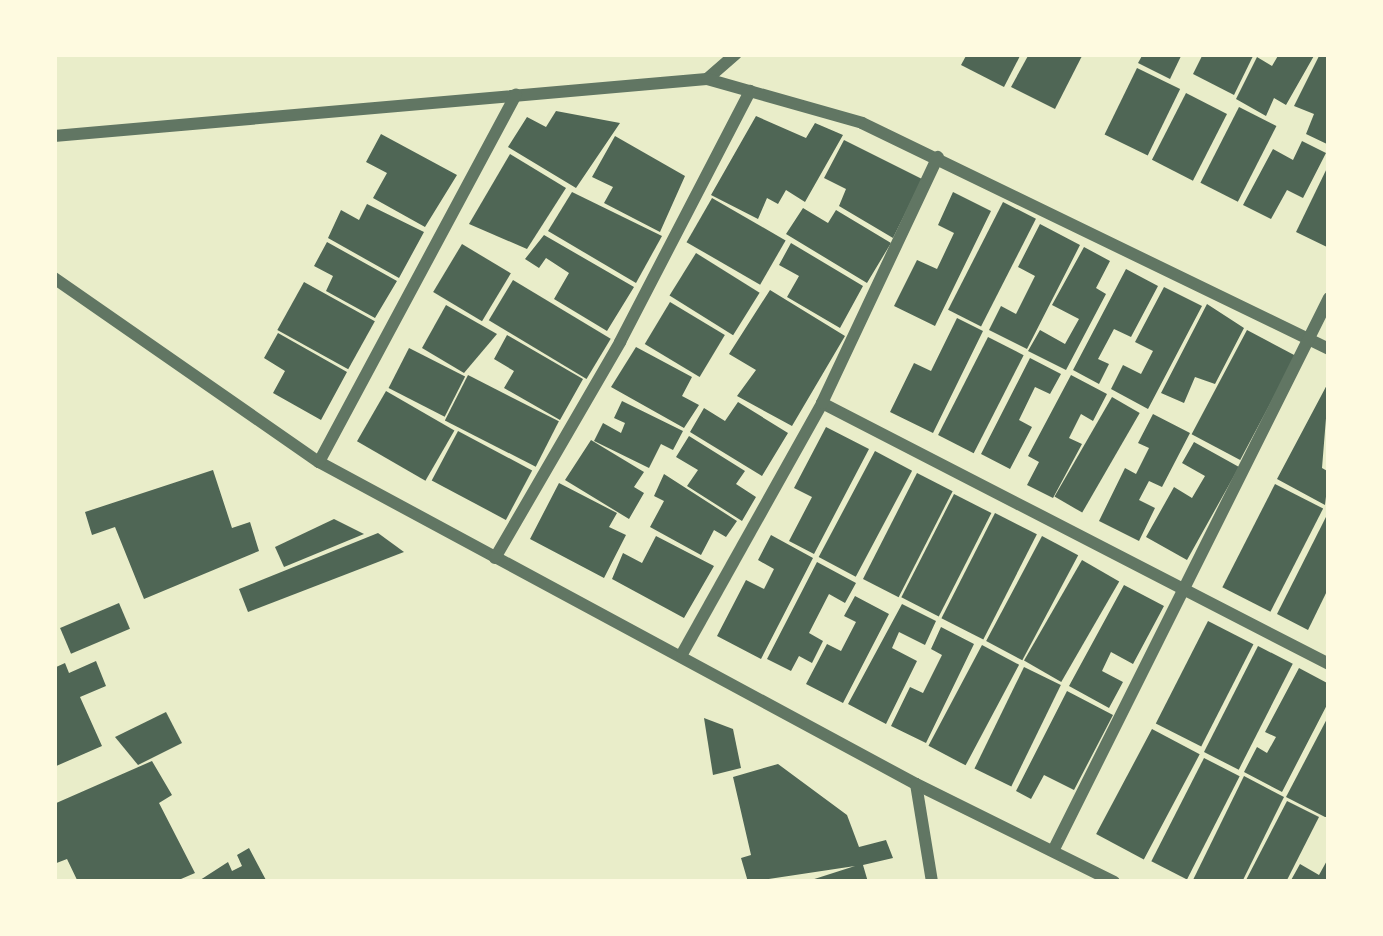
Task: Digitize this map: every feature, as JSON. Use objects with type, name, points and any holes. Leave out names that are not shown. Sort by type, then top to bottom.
[{"type":"street","points":[[706,80],[736,54]]},
{"type":"street","points":[[54,136],[706,80],[862,123],[1329,350]]},
{"type":"street","points":[[495,558],[750,91]]},
{"type":"street","points":[[319,462],[516,94]]},
{"type":"street","points":[[682,654],[822,403],[938,157]]},
{"type":"street","points":[[54,278],[319,462],[916,784],[1114,882]]},
{"type":"street","points":[[1053,851],[1187,592],[1329,298]]},
{"type":"street","points":[[822,403],[1329,664]]},
{"type":"street","points":[[916,784],[932,882]]},
{"type":"building","points":[[967,54],[1021,54],[1004,87],[961,65]]},
{"type":"building","points":[[1029,54],[1083,54],[1055,109],[1011,87]]},
{"type":"building","points":[[1143,54],[1182,54],[1170,79],[1138,63]]},
{"type":"building","points":[[1203,54],[1254,54],[1234,95],[1193,74]]},
{"type":"building","points":[[1279,54],[1315,54],[1286,105],[1274,98],[1266,116],[1236,99],[1257,57],[1272,66]]},
{"type":"building","points":[[1320,54],[1329,54],[1329,145],[1306,134],[1314,114],[1294,106]]},
{"type":"building","points":[[1137,68],[1180,89],[1148,156],[1105,135]]},
{"type":"building","points":[[1186,93],[1227,114],[1193,181],[1152,160]]},
{"type":"building","points":[[1239,107],[1276,126],[1238,202],[1200,183]]},
{"type":"building","points":[[556,111],[620,123],[576,188],[508,147],[527,117],[546,127]]},
{"type":"building","points":[[756,116],[806,138],[815,123],[843,135],[805,202],[786,190],[778,204],[767,198],[758,219],[711,195]]},
{"type":"building","points":[[381,134],[457,175],[425,227],[373,198],[387,173],[366,162]]},
{"type":"building","points":[[615,136],[685,176],[660,232],[604,203],[613,187],[592,177]]},
{"type":"building","points":[[844,140],[922,179],[893,238],[839,206],[846,189],[824,178]]},
{"type":"building","points":[[1302,141],[1326,153],[1303,198],[1287,190],[1271,219],[1243,205],[1273,149],[1293,160]]},
{"type":"building","points":[[510,154],[566,188],[527,249],[469,224]]},
{"type":"building","points":[[1329,164],[1329,248],[1296,232]]},
{"type":"building","points":[[572,192],[662,236],[636,283],[548,231]]},
{"type":"building","points":[[953,192],[991,211],[935,326],[894,306],[917,260],[937,269],[954,233],[938,225]]},
{"type":"building","points":[[712,198],[786,240],[760,285],[686,242]]},
{"type":"building","points":[[1003,202],[1036,219],[981,327],[948,310]]},
{"type":"building","points":[[367,204],[424,232],[399,278],[328,238],[341,210],[359,220]]},
{"type":"building","points":[[803,208],[828,223],[836,210],[891,243],[867,283],[786,234]]},
{"type":"building","points":[[1040,224],[1080,245],[1027,349],[989,330],[1001,306],[1016,314],[1035,276],[1018,267]]},
{"type":"building","points":[[544,235],[634,287],[607,331],[554,299],[569,273],[546,258],[539,268],[525,259]]},
{"type":"building","points":[[327,242],[397,281],[375,318],[326,291],[333,276],[314,266]]},
{"type":"building","points":[[791,243],[863,286],[840,328],[787,297],[799,276],[779,265]]},
{"type":"building","points":[[462,244],[511,273],[482,321],[433,292]]},
{"type":"building","points":[[1084,247],[1110,261],[1096,288],[1106,294],[1066,370],[1028,351],[1040,330],[1065,344],[1079,319],[1052,305]]},
{"type":"building","points":[[696,253],[760,293],[733,335],[670,295]]},
{"type":"building","points":[[1126,269],[1158,286],[1131,337],[1114,329],[1098,359],[1109,364],[1099,384],[1073,370]]},
{"type":"building","points":[[513,280],[611,339],[587,379],[489,320]]},
{"type":"building","points":[[304,282],[375,321],[348,369],[277,330]]},
{"type":"building","points":[[1164,287],[1202,306],[1148,409],[1111,389],[1123,365],[1141,374],[1153,351],[1135,342]]},
{"type":"building","points":[[770,290],[845,336],[792,426],[737,396],[756,370],[729,354]]},
{"type":"building","points":[[670,302],[725,335],[700,377],[645,344]]},
{"type":"building","points":[[1207,304],[1244,328],[1215,384],[1195,377],[1184,403],[1161,393]]},
{"type":"building","points":[[446,305],[497,334],[464,373],[422,348]]},
{"type":"building","points":[[957,318],[983,331],[933,433],[890,412],[914,363],[931,371]]},
{"type":"building","points":[[1247,330],[1296,356],[1240,460],[1192,434]]},
{"type":"building","points":[[278,333],[347,372],[321,420],[273,393],[285,371],[264,358]]},
{"type":"building","points":[[507,335],[583,379],[560,420],[504,388],[514,371],[494,359]]},
{"type":"building","points":[[988,337],[1024,355],[974,453],[938,435]]},
{"type":"building","points":[[636,347],[692,377],[682,396],[699,405],[684,428],[611,387]]},
{"type":"building","points":[[409,348],[465,377],[445,417],[389,388]]},
{"type":"building","points":[[1030,358],[1061,374],[1050,394],[1035,387],[1019,420],[1032,427],[1010,469],[981,454]]},
{"type":"building","points":[[468,375],[559,421],[536,467],[445,420]]},
{"type":"building","points":[[1071,375],[1107,394],[1093,421],[1081,414],[1069,438],[1082,444],[1053,498],[1027,485],[1039,462],[1028,456]]},
{"type":"building","points":[[1329,381],[1322,468],[1329,472],[1325,505],[1277,479]]},
{"type":"building","points":[[386,391],[454,430],[425,481],[357,441]]},
{"type":"building","points":[[1112,397],[1140,413],[1082,513],[1054,497]]},
{"type":"building","points":[[622,401],[683,431],[673,450],[661,444],[649,468],[594,441],[603,423],[621,433],[625,423],[614,418]]},
{"type":"building","points":[[738,402],[788,433],[762,476],[690,432],[704,408],[725,421]]},
{"type":"building","points":[[1153,414],[1190,433],[1162,487],[1149,481],[1139,500],[1155,508],[1139,541],[1099,521],[1125,468],[1136,474],[1149,448],[1138,443]]},
{"type":"building","points":[[826,427],[869,449],[814,554],[789,541],[812,497],[794,488]]},
{"type":"building","points":[[458,431],[532,470],[506,520],[432,480]]},
{"type":"building","points":[[689,436],[745,471],[736,484],[756,497],[742,521],[687,486],[698,470],[676,457]]},
{"type":"building","points":[[591,440],[644,472],[634,487],[644,493],[629,519],[565,480]]},
{"type":"building","points":[[1194,442],[1239,467],[1187,560],[1146,537],[1174,487],[1192,498],[1205,476],[1182,463]]},
{"type":"building","points":[[875,451],[912,471],[856,577],[819,557]]},
{"type":"building","points":[[213,470],[232,528],[250,522],[259,551],[144,599],[115,527],[92,535],[85,512]]},
{"type":"building","points":[[917,473],[953,491],[899,597],[863,579]]},
{"type":"building","points":[[664,474],[737,521],[726,537],[714,530],[701,555],[650,527],[664,501],[654,496]]},
{"type":"building","points":[[559,483],[617,513],[609,527],[626,535],[604,578],[530,539]]},
{"type":"building","points":[[1275,484],[1323,509],[1270,612],[1222,587]]},
{"type":"building","points":[[954,494],[991,513],[939,616],[901,597]]},
{"type":"building","points":[[1329,511],[1329,587],[1308,630],[1277,614]]},
{"type":"building","points":[[995,513],[1037,534],[983,639],[941,618]]},
{"type":"building","points":[[334,519],[364,534],[284,567],[275,547]]},
{"type":"building","points":[[378,533],[404,552],[248,612],[239,589]]},
{"type":"building","points":[[771,535],[813,558],[761,659],[717,636],[746,580],[764,589],[774,569],[758,560]]},
{"type":"building","points":[[656,536],[714,566],[684,618],[612,579],[623,553],[642,563]]},
{"type":"building","points":[[1042,536],[1078,555],[1022,660],[986,641]]},
{"type":"building","points":[[1082,560],[1119,582],[1061,682],[1024,660]]},
{"type":"building","points":[[817,562],[856,583],[845,603],[829,594],[809,633],[823,641],[812,663],[799,656],[791,671],[767,659]]},
{"type":"building","points":[[1124,585],[1164,606],[1133,664],[1111,652],[1102,671],[1123,682],[1109,708],[1069,686]]},
{"type":"building","points":[[855,596],[889,614],[843,703],[806,684],[827,644],[841,651],[856,622],[844,616]]},
{"type":"building","points":[[119,603],[130,629],[71,654],[60,628]]},
{"type":"building","points":[[902,604],[936,621],[925,645],[899,632],[892,648],[917,661],[886,724],[848,704]]},
{"type":"building","points":[[1208,621],[1253,644],[1201,747],[1156,723]]},
{"type":"building","points":[[941,627],[974,644],[926,743],[891,726],[910,687],[923,693],[942,655],[931,649]]},
{"type":"building","points":[[982,645],[1019,665],[966,765],[928,746]]},
{"type":"building","points":[[1258,646],[1293,664],[1239,770],[1204,752]]},
{"type":"building","points":[[96,661],[106,686],[80,697],[102,746],[54,767],[54,668],[65,663],[69,673]]},
{"type":"building","points":[[1024,667],[1061,685],[1011,787],[974,769]]},
{"type":"building","points":[[1299,668],[1329,684],[1329,701],[1282,792],[1244,772],[1257,747],[1267,753],[1276,737],[1265,732]]},
{"type":"building","points":[[1067,691],[1113,715],[1074,790],[1044,775],[1031,799],[1016,791]]},
{"type":"building","points":[[166,712],[182,743],[138,765],[115,737]]},
{"type":"building","points":[[1329,715],[1329,817],[1325,817],[1286,797]]},
{"type":"building","points":[[704,718],[733,729],[741,768],[713,775]]},
{"type":"building","points":[[1152,729],[1200,754],[1144,859],[1096,834]]},
{"type":"building","points":[[1204,758],[1240,776],[1187,880],[1151,861]]},
{"type":"building","points":[[152,761],[172,795],[159,803],[195,873],[174,882],[78,882],[67,859],[54,864],[54,804]]},
{"type":"building","points":[[778,764],[847,815],[859,847],[886,840],[893,858],[863,865],[868,882],[805,882],[855,866],[748,882],[741,858],[751,855],[733,777]]},
{"type":"building","points":[[1244,776],[1284,797],[1242,882],[1192,882]]},
{"type":"building","points":[[1287,801],[1319,817],[1286,882],[1245,882]]},
{"type":"building","points":[[249,848],[267,882],[197,882],[228,862],[232,871],[242,866],[237,855]]},
{"type":"building","points":[[1329,857],[1329,882],[1290,882],[1300,864],[1319,875]]}]
